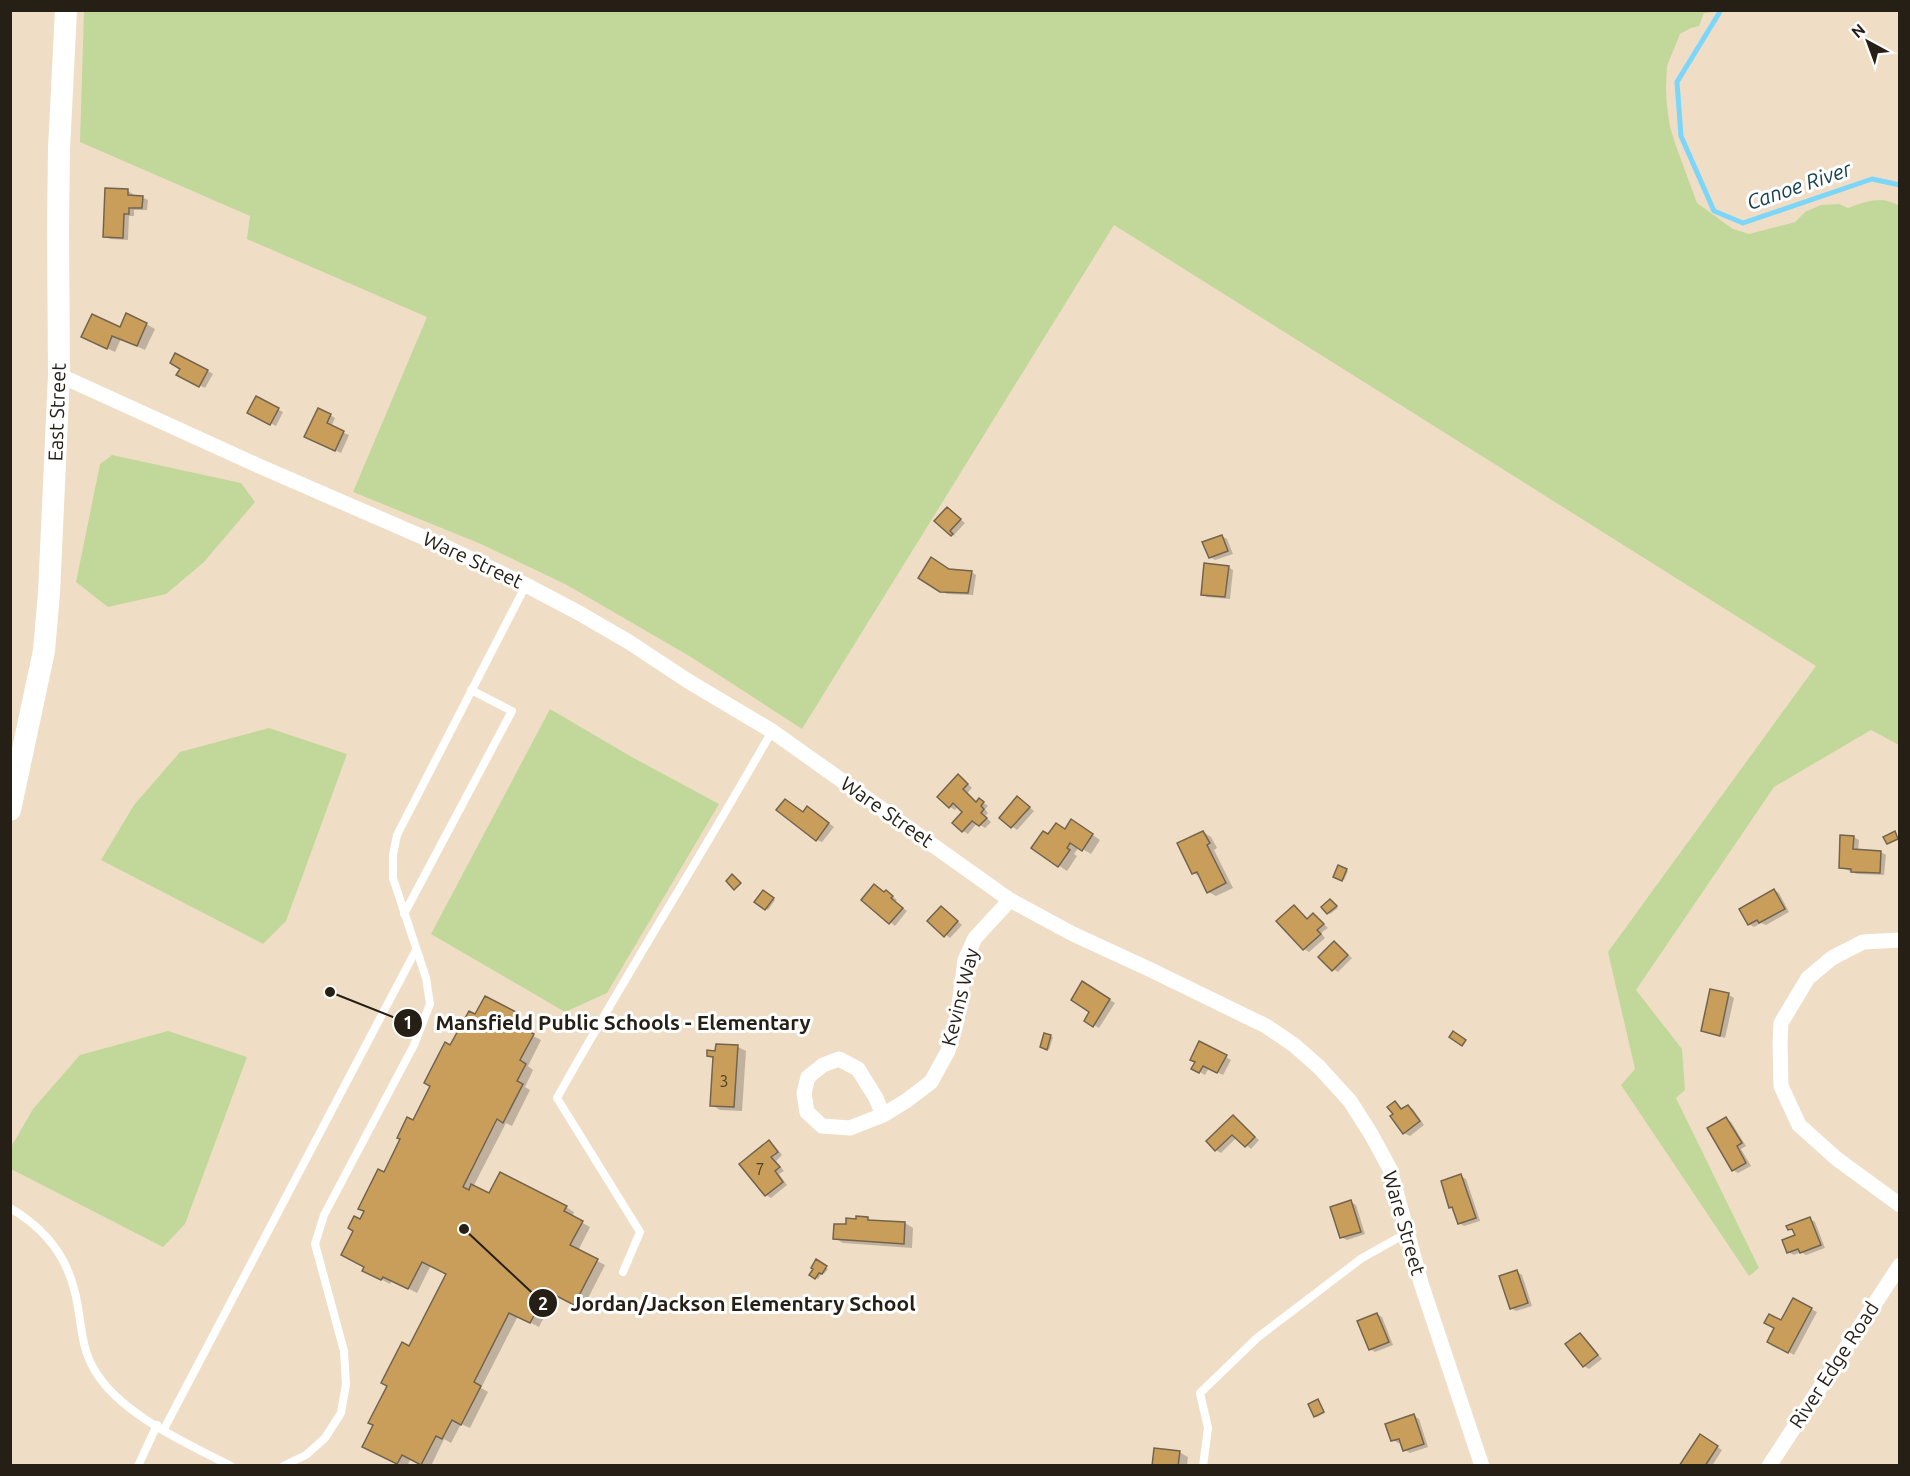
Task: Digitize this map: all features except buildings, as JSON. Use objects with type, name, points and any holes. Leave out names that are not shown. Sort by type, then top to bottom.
[{"type":"main road","name":"East Street","points":[[10,810],[44,651],[54,521],[59,375],[59,148],[66,10]]},
{"type":"street","name":"Ware Street","points":[[59,375],[526,585],[628,642],[771,731],[1010,900],[1073,934],[1256,1021],[1294,1045],[1319,1067],[1350,1101],[1390,1169],[1421,1283],[1482,1466]]},
{"type":"street","name":"Kevins Way","points":[[883,1114],[858,1069],[839,1059],[823,1065],[808,1077],[804,1093],[807,1112],[822,1126],[850,1128],[883,1114],[906,1101],[931,1082],[948,1051],[957,1020],[965,960],[975,938],[1010,900]]},
{"type":"street","points":[[1899,940],[1863,942],[1832,958],[1808,978],[1781,1023],[1780,1043],[1781,1086],[1799,1125],[1837,1159],[1899,1205]]},
{"type":"street","name":"River Edge Road","points":[[1769,1466],[1899,1265]]},
{"type":"lane","points":[[283,1466],[306,1455],[325,1438],[340,1413],[346,1384],[344,1351],[315,1244],[324,1215],[414,1045],[430,1004],[426,978],[393,878],[393,855],[397,835],[526,585]]},
{"type":"lane","points":[[404,914],[512,711],[471,690]]},
{"type":"lane","points":[[623,1272],[640,1232],[557,1098],[585,1046],[730,805],[771,731]]},
{"type":"lane","points":[[138,1466],[164,1429],[416,950]]},
{"type":"lane","points":[[10,1208],[25,1216],[56,1248],[75,1289],[80,1329],[93,1368],[104,1384],[124,1405],[231,1466]]},
{"type":"lane","points":[[1203,1466],[1208,1428],[1200,1393],[1266,1331],[1362,1258],[1407,1233]]},
{"type":"lane","points":[[304,1466],[311,1450]]},
{"type":"green space","points":[[84,11],[1716,11],[1704,13],[1699,26],[1680,34],[1667,66],[1666,88],[1670,127],[1697,203],[1733,229],[1749,234],[1795,222],[1805,212],[1821,205],[1839,204],[1848,208],[1868,201],[1880,200],[1900,206],[1899,745],[1871,730],[1774,787],[1636,990],[1682,1049],[1685,1090],[1676,1098],[1759,1268],[1749,1276],[1621,1085],[1635,1069],[1608,952],[1816,666],[1114,225],[802,729],[691,657],[567,585],[481,544],[353,492],[427,317],[247,239],[250,216],[80,142]]},
{"type":"green space","points":[[112,455],[241,483],[255,502],[204,562],[166,594],[108,607],[76,582],[100,464]]},
{"type":"green space","points":[[550,709],[719,804],[607,993],[565,1012],[431,934]]},
{"type":"green space","points":[[269,728],[347,754],[286,921],[263,944],[101,860],[134,805],[180,752]]},
{"type":"green space","points":[[168,1031],[247,1057],[185,1224],[163,1247],[11,1169],[11,1147],[33,1109],[80,1055]]},
{"type":"waterway","name":"Canoe River","points":[[1721,10],[1677,82],[1681,136],[1714,211],[1743,223],[1872,179],[1900,185]]},
{"type":"place","name":"Mansfield Public Schools - Elementary","points":[[330,992]]},
{"type":"place","name":"Jordan/Jackson Elementary School","points":[[464,1229]]}]
